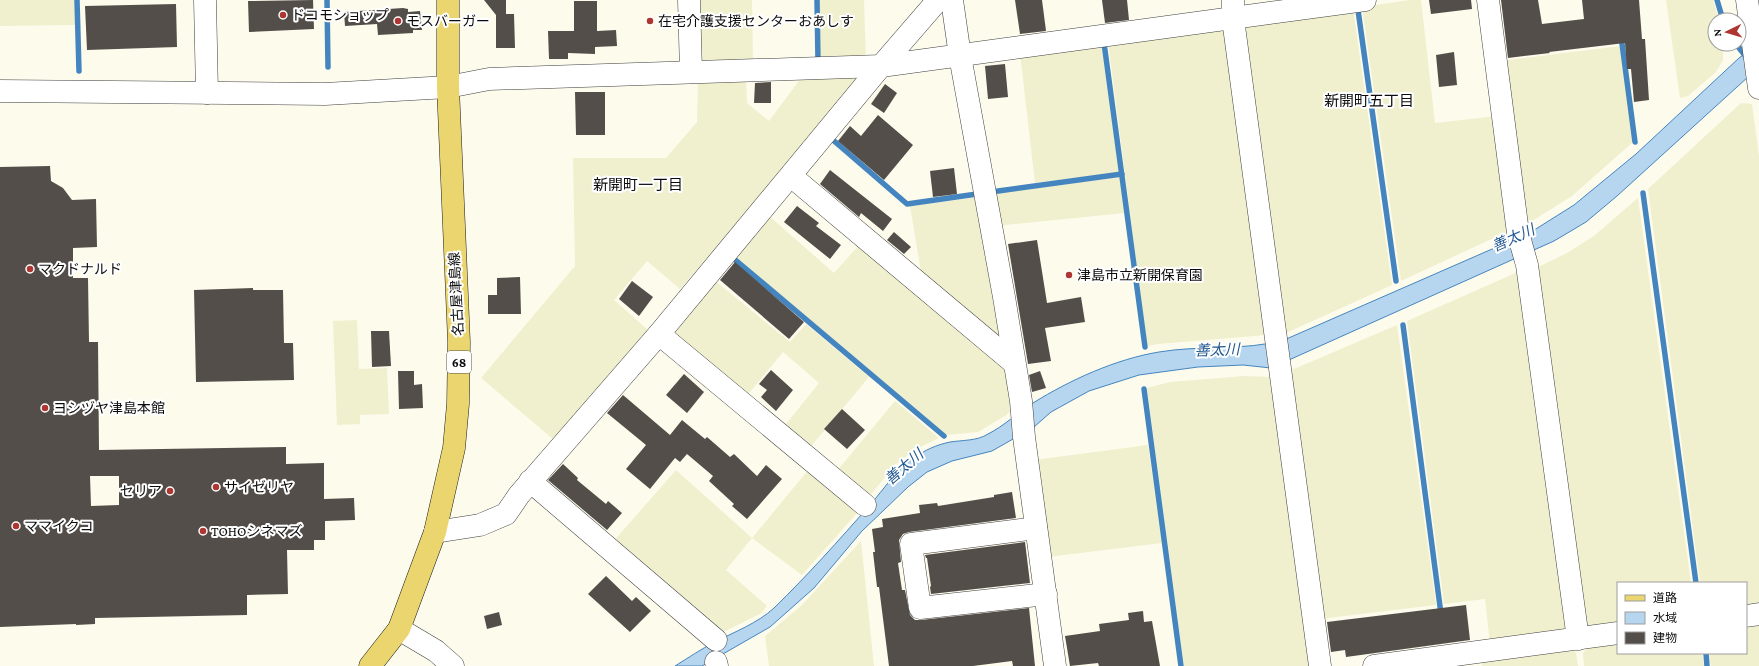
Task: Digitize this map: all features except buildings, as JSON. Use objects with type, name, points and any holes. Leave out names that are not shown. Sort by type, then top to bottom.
[{"type":"main road","name":"名古屋津島線","points":[[370,666],[399,628],[435,532],[452,462],[458,404],[459,342],[448,87],[448,0]]},
{"type":"street","points":[[205,0],[207,93]]},
{"type":"street","points":[[690,0],[691,72]]},
{"type":"street","points":[[435,532],[480,525],[506,514],[519,494],[660,334],[881,66],[938,0]]},
{"type":"street","points":[[952,0],[960,56],[996,250],[1021,401],[1024,438],[1055,666]]},
{"type":"street","points":[[0,91],[324,94],[448,87],[489,79],[881,66],[960,56],[1233,9],[1365,0]]},
{"type":"street","points":[[1488,0],[1518,233],[1526,265],[1578,639]]},
{"type":"street","points":[[1747,0],[1758,83]]},
{"type":"street","points":[[1233,9],[1320,666]]},
{"type":"street","points":[[791,176],[1014,363]]},
{"type":"street","points":[[660,334],[865,505]]},
{"type":"street","points":[[530,481],[716,640]]},
{"type":"street","points":[[1036,528],[911,544],[920,608],[1046,594]]},
{"type":"street","points":[[1747,616],[1759,614]]},
{"type":"street","points":[[399,628],[436,652],[453,666]]},
{"type":"street","points":[[1374,666],[1617,633]]},
{"type":"green space","points":[[0,0],[75,0],[75,25],[0,26]]},
{"type":"green space","points":[[696,0],[752,0],[753,64],[696,64]]},
{"type":"green space","points":[[819,0],[864,0],[866,62],[820,62]]},
{"type":"green space","points":[[1410,0],[1421,0],[1435,123],[1497,116],[1511,230],[1401,281],[1362,7]]},
{"type":"green space","points":[[1666,0],[1713,0],[1717,12],[1707,12],[1707,52],[1723,52],[1723,60],[1716,72],[1688,96],[1680,98]]},
{"type":"green space","points":[[1353,8],[1392,285],[1284,334],[1241,29],[1246,23]]},
{"type":"green space","points":[[1220,26],[1227,31],[1266,335],[1147,346],[1108,42]]},
{"type":"green space","points":[[1101,43],[1119,172],[1035,183],[1020,53]]},
{"type":"green space","points":[[1621,46],[1633,142],[1572,196],[1524,226],[1500,61]]},
{"type":"green space","points":[[856,76],[861,81],[680,289],[647,261],[614,300],[648,330],[553,439],[481,378],[575,266],[573,158],[666,158],[697,122],[698,79],[746,79],[747,103],[769,121],[801,78]]},
{"type":"green space","points":[[1741,103],[1752,104],[1759,156],[1759,605],[1747,607],[1747,582],[1700,582],[1648,189]]},
{"type":"green space","points":[[1120,177],[1125,213],[996,226],[992,194]]},
{"type":"green space","points":[[979,197],[1003,344],[922,278],[910,206]]},
{"type":"green space","points":[[1638,198],[1691,582],[1617,582],[1617,625],[1588,629],[1581,623],[1536,268],[1567,253],[1594,236]]},
{"type":"green space","points":[[768,215],[834,273],[861,243],[1009,370],[1013,409],[1005,416],[978,432],[947,435],[733,255]]},
{"type":"green space","points":[[1520,271],[1569,625],[1564,633],[1490,644],[1485,599],[1444,604],[1407,321]]},
{"type":"green space","points":[[714,280],[790,342],[806,324],[869,377],[807,451],[782,429],[819,383],[783,352],[745,398],[672,337],[671,329]]},
{"type":"green space","points":[[357,320],[359,369],[387,368],[389,414],[360,415],[360,424],[337,425],[333,321]]},
{"type":"green space","points":[[1397,325],[1436,605],[1320,619],[1287,372]]},
{"type":"green space","points":[[1244,376],[1274,377],[1312,661],[1309,666],[1184,666],[1147,388],[1170,382]]},
{"type":"green space","points":[[895,401],[939,438],[916,449],[895,465],[868,498],[837,471]]},
{"type":"green space","points":[[1148,445],[1162,543],[1048,557],[1034,460]]},
{"type":"green space","points":[[809,469],[858,512],[802,575],[752,538]]},
{"type":"green space","points":[[676,470],[752,538],[726,570],[767,606],[760,614],[719,634],[612,543]]},
{"type":"green space","points":[[861,541],[874,666],[769,666],[765,636],[801,606]]},
{"type":"green space","points":[[1759,621],[1759,666],[1711,666],[1709,654],[1747,654],[1747,623]]},
{"type":"green space","points":[[1617,642],[1617,654],[1702,654],[1704,666],[1584,666],[1583,653],[1589,646]]},
{"type":"green space","points":[[1571,649],[1576,653],[1578,666],[1482,666],[1481,660]]},
{"type":"water","name":"善太川","points":[[1759,43],[1748,77],[1617,196],[1586,222],[1554,241],[1271,368],[1243,365],[1198,367],[1139,375],[1089,391],[1051,412],[1034,427],[992,451],[952,461],[927,472],[908,487],[862,531],[814,588],[770,627],[702,666],[675,666],[710,645],[753,623],[774,608],[835,544],[896,474],[922,453],[935,446],[945,443],[975,439],[984,436],[1000,427],[1047,394],[1110,365],[1143,355],[1159,352],[1254,346],[1284,340],[1531,232],[1574,205],[1636,154],[1747,52]]},
{"type":"waterway","points":[[77,0],[79,71]]},
{"type":"waterway","points":[[327,0],[328,67]]},
{"type":"waterway","points":[[817,0],[818,61]]},
{"type":"waterway","points":[[1717,0],[1721,12]]},
{"type":"waterway","points":[[1358,10],[1396,281]]},
{"type":"waterway","points":[[1621,36],[1635,142]]},
{"type":"waterway","points":[[1104,43],[1145,347]]},
{"type":"waterway","points":[[1742,52],[1747,58]]},
{"type":"waterway","points":[[833,140],[907,204],[977,194]]},
{"type":"waterway","points":[[991,192],[1122,174]]},
{"type":"waterway","points":[[1643,193],[1696,582]]},
{"type":"waterway","points":[[733,258],[944,436]]},
{"type":"waterway","points":[[1403,325],[1441,614]]},
{"type":"waterway","points":[[1144,389],[1181,666]]},
{"type":"waterway","points":[[1706,654],[1707,666]]},
{"type":"place","name":"ドコモショップ","points":[[283,15]]},
{"type":"place","name":"モスバーガー","points":[[398,21]]},
{"type":"place","name":"在宅介護支援センターおあしす","points":[[650,21]]},
{"type":"place","name":"マクドナルド","points":[[30,269]]},
{"type":"place","name":"津島市立新開保育園","points":[[1069,275]]},
{"type":"place","name":"ヨシヅヤ津島本館","points":[[45,408]]},
{"type":"place","name":"サイゼリヤ","points":[[216,487]]},
{"type":"place","name":"セリア","points":[[170,491]]},
{"type":"place","name":"ママイクコ","points":[[16,526]]},
{"type":"place","name":"TOHOシネマズ","points":[[203,531]]},
{"type":"district","name":"新開町五丁目","points":[[1369,101]]},
{"type":"district","name":"新開町一丁目","points":[[638,185]]}]
